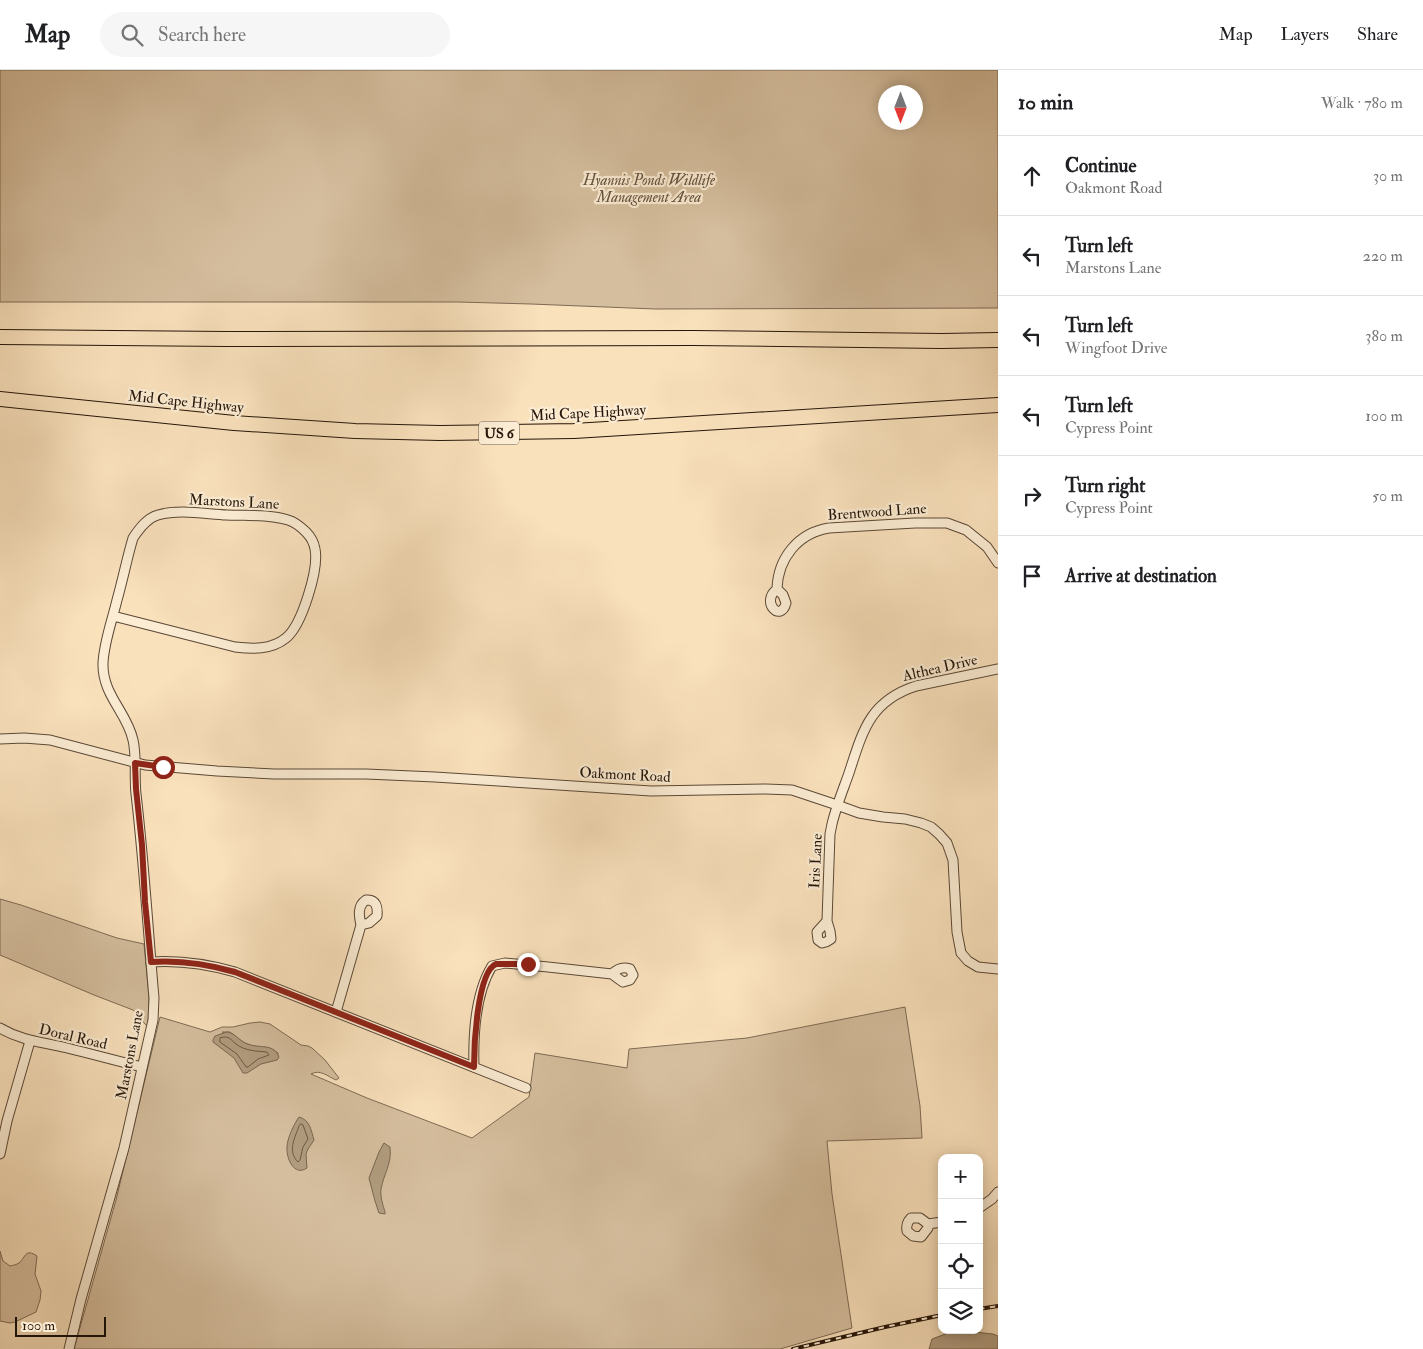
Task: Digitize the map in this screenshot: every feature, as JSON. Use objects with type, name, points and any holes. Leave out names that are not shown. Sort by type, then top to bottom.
[{"type":"highway","points":[[0,337],[998,340]]},
{"type":"highway","name":"Mid Cape Highway","points":[[0,399],[234,424],[356,431],[440,433],[574,431],[998,405]]},
{"type":"street","name":"Marstons Lane","points":[[69,1349],[119,1167],[154,1011],[133,741],[110,695],[105,682],[103,665],[104,654],[113,616],[133,538],[138,530],[156,516],[189,513],[290,520],[307,533],[315,548],[316,559],[300,617],[286,638],[272,646],[255,649],[235,647],[113,616]]},
{"type":"street","name":"Brentwood Lane","points":[[777,589],[777,580],[782,564],[790,551],[804,537],[829,528],[915,522],[948,523],[966,530],[987,547],[998,563]]},
{"type":"street","name":"Althea Drive","points":[[837,805],[861,735],[877,711],[889,698],[896,693],[916,686],[998,669]]},
{"type":"street","name":"Oakmont Road","points":[[0,738],[50,740],[135,763],[245,773],[366,774],[434,777],[651,791],[780,789],[799,792],[859,813],[921,822],[939,834],[947,843],[953,860],[956,932],[961,953],[968,961],[978,967],[998,969]]},
{"type":"street","name":"Iris Lane","points":[[826,921],[830,834],[837,805]]},
{"type":"street","points":[[336,1012],[361,925]]},
{"type":"street","points":[[151,962],[190,962],[235,972],[526,1088]]},
{"type":"street","points":[[474,1067],[476,1018],[485,976],[492,966],[505,963],[528,964],[612,974]]},
{"type":"street","name":"Doral Road","points":[[0,1028],[30,1041],[64,1047],[142,1067]]},
{"type":"street","points":[[0,1154],[7,1121],[30,1041]]},
{"type":"street","points":[[983,1205],[998,1192]]},
{"type":"street","points":[[928,1224],[938,1223]]},
{"type":"green space","name":"Hyannis Ponds Wildlife Management Area","points":[[0,70],[998,70],[998,308],[655,309],[458,302],[0,302]]},
{"type":"green space","points":[[0,899],[117,938],[144,944],[149,997],[148,1027],[133,1010],[0,955]]},
{"type":"green space","points":[[905,1007],[920,1106],[922,1138],[827,1141],[832,1194],[852,1328],[780,1349],[74,1349],[116,1200],[160,1017],[210,1032],[222,1027],[233,1027],[250,1023],[270,1024],[301,1045],[312,1048],[325,1060],[339,1078],[336,1080],[317,1072],[311,1074],[367,1098],[472,1138],[529,1097],[535,1053],[627,1068],[629,1049],[747,1038]],"holes":[[[222,1032],[230,1032],[247,1044],[274,1050],[278,1053],[277,1060]]]},
{"type":"green space","points":[[0,1251],[3,1261],[10,1266],[19,1263],[28,1253],[37,1256],[35,1274],[41,1291],[36,1312],[10,1323],[0,1321]]},
{"type":"water","points":[[227,1032],[247,1044],[271,1048],[279,1057],[277,1060],[261,1064],[247,1073],[243,1073],[234,1058],[213,1042],[215,1036]]},
{"type":"water","points":[[299,1117],[308,1123],[314,1140],[306,1154],[307,1168],[302,1170],[298,1170],[292,1165],[287,1151],[289,1136]]},
{"type":"water","points":[[384,1143],[390,1147],[389,1164],[381,1189],[385,1214],[379,1213],[369,1178]]},
{"type":"water","points":[[945,1334],[993,1334],[998,1336],[998,1349],[929,1349],[932,1339]]},
{"type":"railway","points":[[983,1308],[998,1306]]},
{"type":"railway","points":[[793,1349],[938,1316]]},
{"type":"route","points":[[163,767],[135,763],[151,962],[190,962],[235,972],[474,1067],[476,1018],[485,976],[492,966],[496,964],[528,964]]}]
